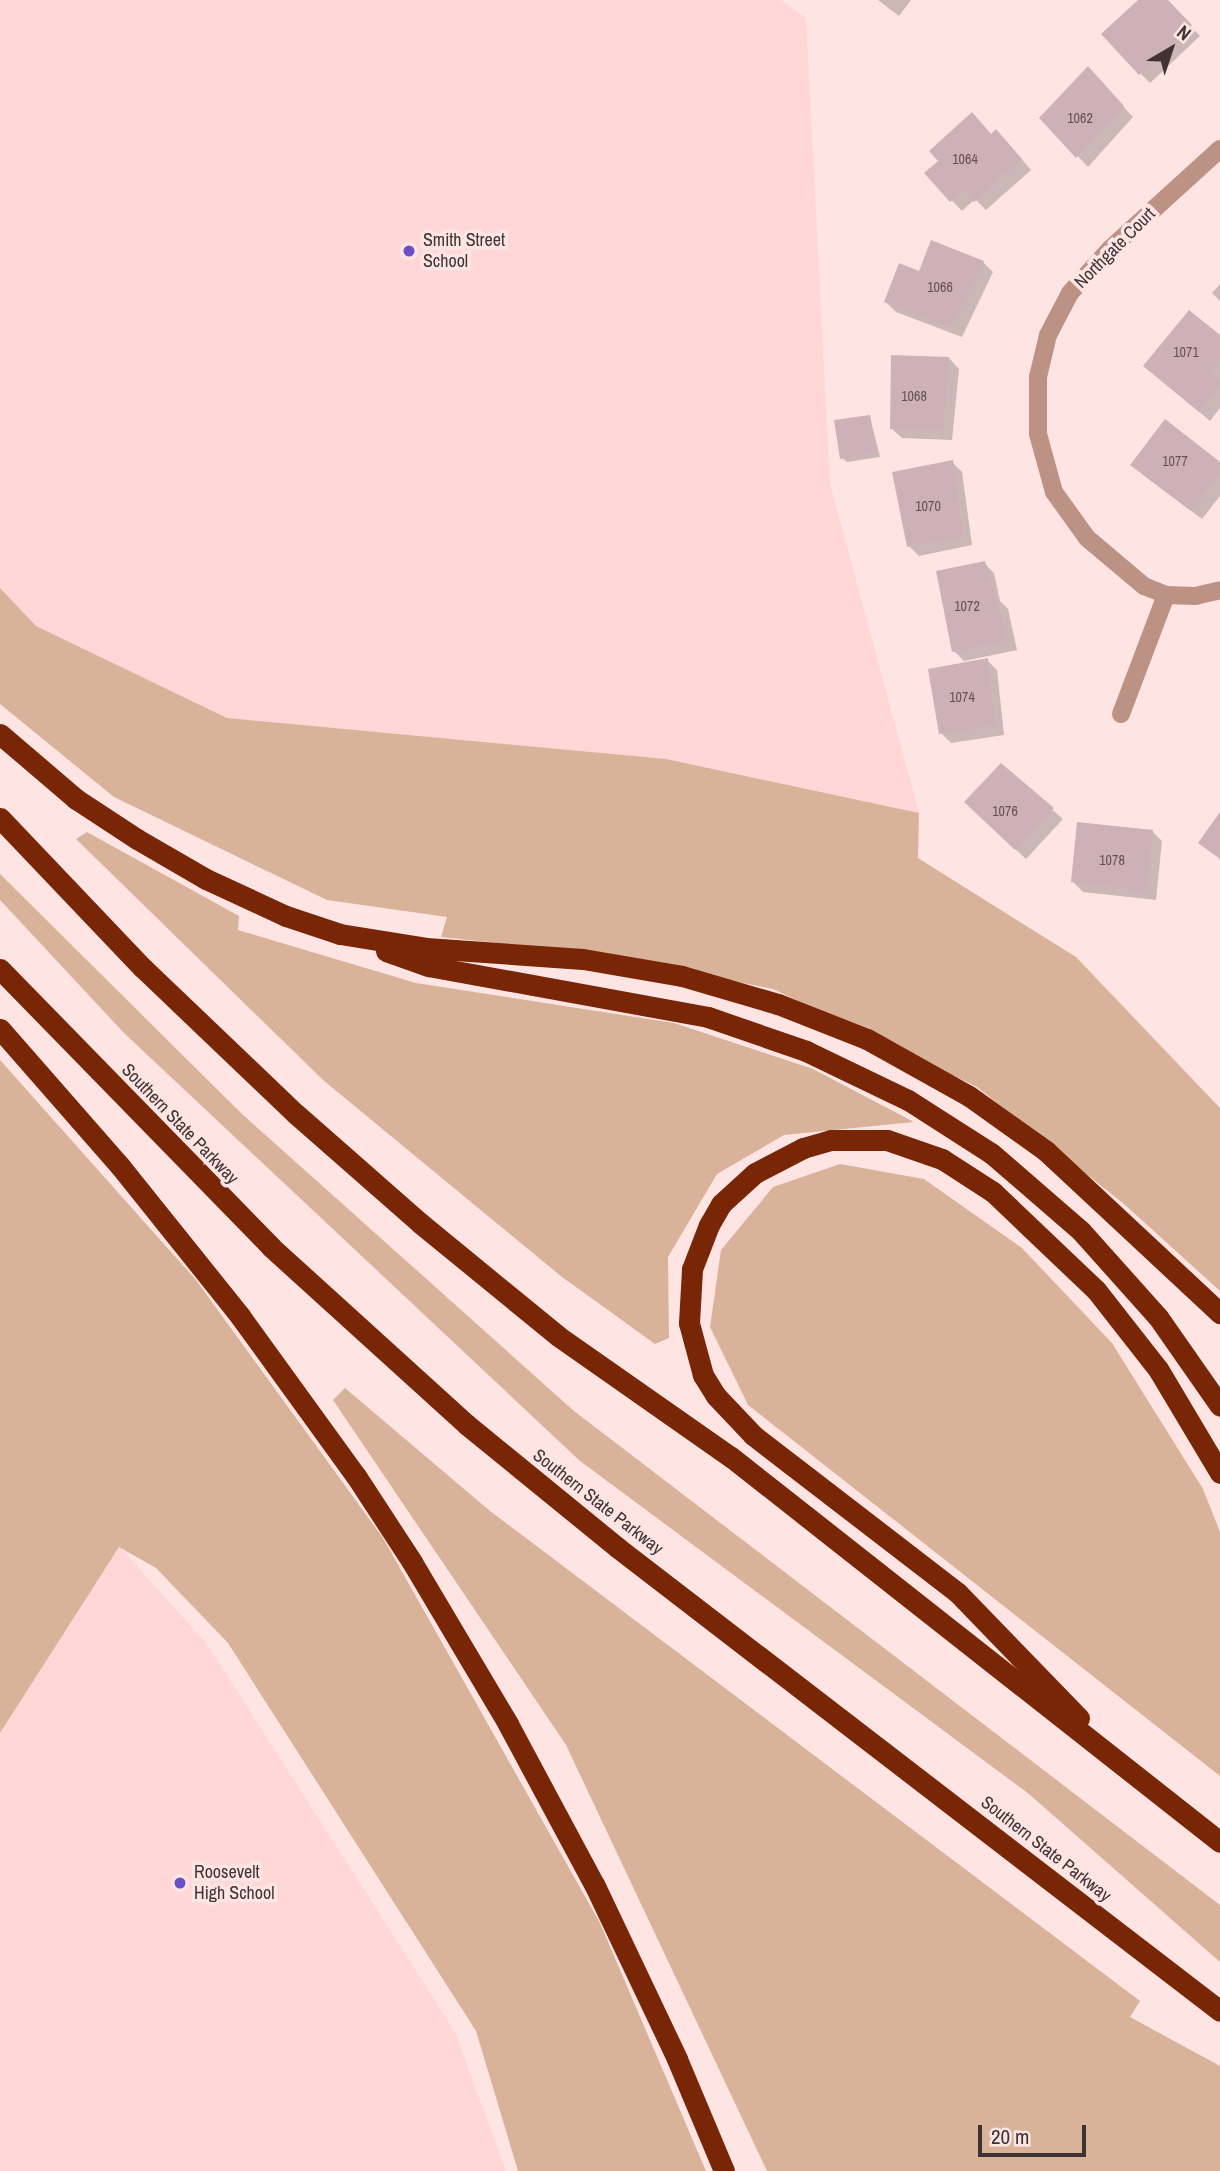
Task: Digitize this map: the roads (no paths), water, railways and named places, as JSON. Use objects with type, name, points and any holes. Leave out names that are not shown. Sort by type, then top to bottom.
[{"type":"highway","points":[[0,734],[76,799],[137,839],[218,884],[286,916],[428,966],[708,1017],[806,1051],[908,1100],[990,1153],[1081,1231],[1158,1317],[1220,1406]]},
{"type":"highway","points":[[0,818],[143,968],[296,1114],[420,1223],[558,1336],[731,1457],[1220,1842]]},
{"type":"highway","points":[[340,934],[478,954],[632,965],[730,988],[820,1019],[921,1068],[1046,1151],[1220,1313]]},
{"type":"highway","name":"Southern State Parkway","points":[[0,969],[261,1238],[476,1432],[618,1548],[1220,2011]]},
{"type":"highway","points":[[0,1029],[120,1166],[240,1316],[348,1465],[412,1562],[508,1724],[595,1886],[677,2059],[724,2171]]},
{"type":"highway","points":[[1136,1778],[958,1592],[732,1416],[703,1375],[694,1350],[689,1296],[699,1245],[721,1204],[737,1188],[777,1159],[803,1148],[831,1140],[887,1140],[942,1159],[993,1192],[1096,1290],[1158,1369],[1220,1473]]},
{"type":"street","name":"Northgate Court","points":[[1220,149],[1110,249],[1070,293],[1048,335],[1038,377],[1038,434],[1054,492],[1103,555],[1124,574],[1166,595],[1195,596],[1220,590]]},
{"type":"street","points":[[1121,714],[1166,595]]},
{"type":"place","name":"Smith Street School","points":[[409,251]]},
{"type":"place","name":"Roosevelt High School","points":[[180,1883]]}]
